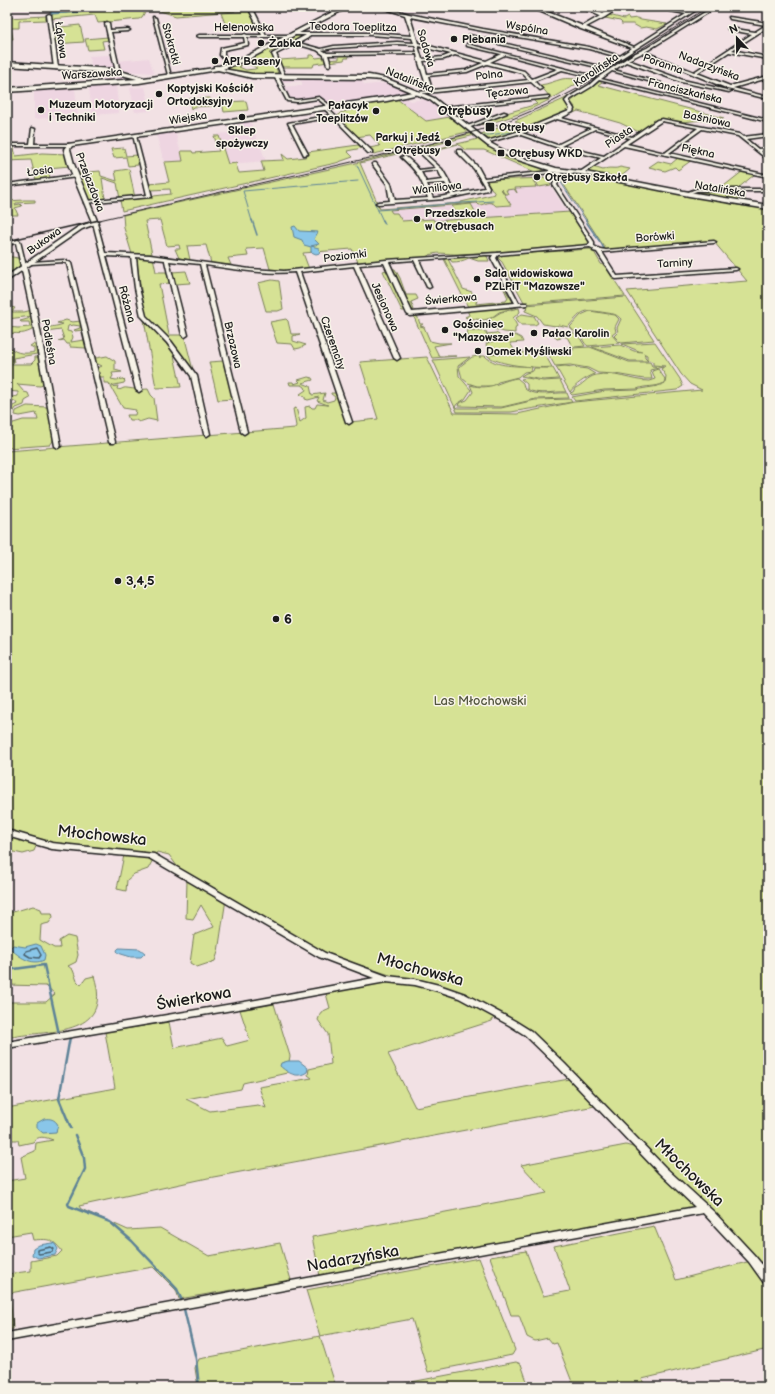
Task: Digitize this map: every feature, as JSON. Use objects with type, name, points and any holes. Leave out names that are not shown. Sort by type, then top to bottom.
[{"type":"main road","name":"Warszawska","points":[[7,90],[153,80],[218,68],[247,58],[346,7]]},
{"type":"main road","points":[[7,64],[118,72],[139,80]]},
{"type":"main road","name":"Natalińska","points":[[218,68],[244,77],[374,77],[432,99],[486,142],[511,156],[543,165],[556,173],[582,173],[768,207]]},
{"type":"street","points":[[250,7],[264,35]]},
{"type":"street","name":"Sadowa","points":[[382,7],[407,15],[430,90]]},
{"type":"street","points":[[532,7],[634,48]]},
{"type":"street","points":[[582,7],[604,16]]},
{"type":"street","points":[[582,28],[618,7]]},
{"type":"street","points":[[652,7],[689,13]]},
{"type":"street","points":[[468,45],[590,76],[699,7]]},
{"type":"street","name":"Karolińska","points":[[486,142],[519,133],[572,111],[567,102],[569,99],[626,60],[642,52],[715,7]]},
{"type":"street","points":[[760,8],[768,9]]},
{"type":"street","name":"Łąkowa","points":[[48,15],[56,68]]},
{"type":"street","name":"Wspólna","points":[[407,15],[574,45],[621,57]]},
{"type":"street","name":"Stokrotki","points":[[154,18],[170,75]]},
{"type":"street","points":[[730,18],[768,24]]},
{"type":"street","points":[[107,23],[118,72]]},
{"type":"street","points":[[694,73],[768,24]]},
{"type":"street","points":[[730,29],[755,33]]},
{"type":"street","points":[[109,31],[128,30]]},
{"type":"street","points":[[727,33],[749,37]]},
{"type":"street","name":"Teodora Toeplitza","points":[[291,35],[368,34],[413,37]]},
{"type":"street","name":"Helenowska","points":[[199,36],[291,35]]},
{"type":"street","points":[[283,76],[274,54],[307,37],[308,35]]},
{"type":"street","points":[[227,61],[222,55],[222,49],[247,44],[245,36]]},
{"type":"street","points":[[470,36],[604,68]]},
{"type":"street","points":[[295,43],[319,50],[326,54],[418,53]]},
{"type":"street","points":[[319,50],[415,44],[523,72],[540,89]]},
{"type":"street","points":[[425,75],[467,71],[520,48]]},
{"type":"street","points":[[728,51],[768,58]]},
{"type":"street","name":"Nadarzyńska","points":[[642,52],[729,87],[768,98]]},
{"type":"street","points":[[326,54],[329,64]]},
{"type":"street","points":[[420,60],[444,58],[455,54]]},
{"type":"street","name":"Poranna","points":[[626,60],[663,75],[722,89],[741,91]]},
{"type":"street","name":"Polna","points":[[417,93],[430,90],[532,80],[561,69]]},
{"type":"street","points":[[611,70],[659,83]]},
{"type":"street","points":[[276,76],[289,100],[319,98],[328,106],[334,116],[370,152]]},
{"type":"street","points":[[722,89],[768,77]]},
{"type":"street","name":"Franciszkańska","points":[[598,79],[768,121]]},
{"type":"street","name":"Wiejska","points":[[11,145],[32,144],[69,147],[254,117],[417,93]]},
{"type":"street","name":"Tęczowa","points":[[444,108],[514,103],[512,101],[548,97]]},
{"type":"street","points":[[467,127],[505,114],[494,104]]},
{"type":"street","points":[[306,154],[291,122],[334,116]]},
{"type":"street","points":[[558,118],[633,138]]},
{"type":"street","name":"Baśniowa","points":[[668,120],[736,135],[742,138]]},
{"type":"street","name":"Piasta","points":[[582,173],[658,121],[668,120]]},
{"type":"street","points":[[557,146],[594,128]]},
{"type":"street","points":[[666,154],[702,128]]},
{"type":"street","points":[[32,144],[33,129]]},
{"type":"street","points":[[519,133],[557,146],[605,158]]},
{"type":"street","points":[[742,138],[768,135]]},
{"type":"street","points":[[86,202],[150,196],[134,136]]},
{"type":"street","points":[[742,138],[768,159]]},
{"type":"street","name":"Piękna","points":[[624,144],[768,176]]},
{"type":"street","name":"Przejazdowa","points":[[69,147],[75,176],[95,223]]},
{"type":"street","points":[[757,150],[768,149]]},
{"type":"street","name":"Waniliowa","points":[[378,203],[431,199],[485,190],[487,187],[476,168],[459,151]]},
{"type":"street","points":[[424,154],[439,169],[454,196]]},
{"type":"street","points":[[402,157],[418,171],[425,183],[431,199]]},
{"type":"street","points":[[374,164],[389,184],[393,202]]},
{"type":"street","points":[[418,171],[439,169]]},
{"type":"street","points":[[483,179],[556,173],[555,185],[591,240],[593,244],[590,246],[592,249],[598,251]]},
{"type":"street","name":"Łosia","points":[[7,185],[75,176]]},
{"type":"street","points":[[425,183],[447,181]]},
{"type":"street","points":[[688,193],[696,190],[768,190]]},
{"type":"street","name":"Różana","points":[[95,223],[139,390]]},
{"type":"street","name":"Bukowa","points":[[7,278],[80,228],[95,223]]},
{"type":"street","name":"Podleśna","points":[[7,244],[18,241],[58,446]]},
{"type":"street","name":"Borówki","points":[[598,251],[714,242]]},
{"type":"street","name":"Poziomki","points":[[104,254],[133,255],[275,272],[386,261],[590,246]]},
{"type":"street","name":"Tarniny","points":[[598,251],[616,278],[736,269]]},
{"type":"street","points":[[497,254],[494,256],[494,259],[518,304]]},
{"type":"street","points":[[133,255],[137,288],[144,316],[169,342],[194,376],[207,434]]},
{"type":"street","points":[[168,259],[167,261],[185,335]]},
{"type":"street","points":[[416,259],[429,287]]},
{"type":"street","name":"Świerkowa","points":[[386,261],[410,314],[525,304]]},
{"type":"street","points":[[31,263],[68,262],[84,322],[112,442]]},
{"type":"street","name":"Brzozowa","points":[[202,263],[244,432]]},
{"type":"street","name":"Jesionowa","points":[[356,265],[397,358]]},
{"type":"street","name":"Czeremchy","points":[[297,271],[350,422]]},
{"type":"street","name":"Młochowska","points":[[7,833],[56,847],[89,851],[125,851],[151,856],[322,955],[386,979],[415,982],[462,996],[512,1023],[528,1033],[562,1066],[662,1170],[704,1209],[752,1259],[768,1280]]},
{"type":"street","name":"Świerkowa","points":[[7,1045],[240,1006],[386,979]]},
{"type":"street","name":"Nadarzyńska","points":[[7,1337],[704,1209]]},
{"type":"shaded area","points":[[89,56],[113,56],[117,71],[92,68]]},
{"type":"shaded area","points":[[149,58],[154,73],[121,71],[118,61]]},
{"type":"shaded area","points":[[101,72],[114,73],[134,79],[102,82]]},
{"type":"shaded area","points":[[279,77],[368,79],[364,79],[366,81],[362,82],[365,85],[388,83],[410,92],[390,98],[331,105],[321,97],[291,100],[286,88],[284,87],[303,85],[301,81],[282,83]]},
{"type":"shaded area","points":[[116,85],[119,113],[92,115],[89,87]]},
{"type":"shaded area","points":[[145,87],[151,111],[135,112],[130,88]]},
{"type":"shaded area","points":[[75,88],[78,116],[34,119],[34,90]]},
{"type":"shaded area","points":[[405,96],[410,101],[429,99],[451,117],[426,121],[397,99]]},
{"type":"shaded area","points":[[250,121],[266,161],[228,164],[218,134],[240,132],[243,130],[241,122]]},
{"type":"shaded area","points":[[175,131],[183,161],[164,162],[156,134]]},
{"type":"shaded area","points":[[544,176],[567,212],[388,225],[381,210],[462,204],[461,202],[495,194],[486,180]]},
{"type":"green space","points":[[80,7],[233,7],[235,11],[176,16],[160,11],[145,12],[139,19],[98,23],[95,15],[51,19],[51,14],[81,12]]},
{"type":"green space","points":[[252,11],[258,25],[243,27],[242,25],[226,26],[221,13]]},
{"type":"green space","points":[[609,15],[624,19],[628,17],[629,19],[637,18],[667,24],[657,29],[646,27],[640,28],[633,24],[621,24],[622,23],[620,21],[605,18]]},
{"type":"green space","points":[[46,16],[46,20],[19,21],[19,28],[11,28],[13,39],[7,39],[7,18]]},
{"type":"green space","points":[[80,25],[84,42],[54,44],[51,28]]},
{"type":"green space","points":[[295,36],[305,36],[269,53],[271,55],[277,55],[280,60],[309,58],[309,55],[313,55],[316,58],[324,57],[326,60],[339,59],[339,55],[347,55],[349,58],[314,64],[313,67],[276,67],[278,74],[248,74],[228,69],[237,64],[241,66],[239,67],[246,70],[255,69],[257,68],[249,64],[241,63]]},
{"type":"green space","points":[[108,37],[109,40],[102,41],[104,49],[88,50],[85,39]]},
{"type":"green space","points":[[587,76],[577,84],[550,100],[518,114],[489,123],[476,125],[473,123],[537,104],[533,100],[550,97],[540,85],[562,79],[581,79]]},
{"type":"green space","points":[[600,77],[587,87],[566,99],[565,102],[569,108],[569,111],[530,128],[515,121],[564,99]]},
{"type":"green space","points":[[600,81],[603,81],[598,85],[724,118],[682,122],[660,119],[655,120],[639,132],[620,123],[578,111],[571,114],[575,110],[575,107],[571,102]]},
{"type":"green space","points":[[210,98],[212,106],[193,107],[191,109],[189,99]]},
{"type":"green space","points":[[397,99],[426,121],[450,117],[456,119],[467,130],[471,131],[374,154],[369,148],[380,146],[370,135],[356,137],[336,117],[340,113],[354,109],[350,106]]},
{"type":"green space","points":[[246,101],[248,110],[224,112],[222,102]]},
{"type":"green space","points":[[522,125],[529,128],[490,140],[481,134],[503,126],[512,129]]},
{"type":"green space","points":[[473,133],[475,135],[360,163],[380,209],[461,203],[495,194],[486,180],[547,178],[551,185],[539,187],[535,180],[533,181],[538,187],[535,185],[536,187],[515,188],[517,193],[514,189],[506,190],[508,194],[505,194],[501,189],[511,205],[496,206],[490,203],[479,205],[477,203],[390,210],[392,213],[397,213],[402,221],[433,219],[434,221],[570,212],[589,243],[583,246],[459,254],[438,253],[426,257],[358,262],[352,249],[303,253],[309,269],[289,271],[270,269],[264,248],[246,249],[248,256],[228,258],[231,265],[211,263],[206,245],[187,246],[190,260],[179,258],[175,249],[180,249],[179,245],[167,246],[160,220],[145,221],[152,254],[132,254],[124,228],[123,215],[352,164]]},
{"type":"green space","points":[[214,136],[219,136],[228,164],[238,163],[236,165],[239,173],[264,171],[261,161],[284,160],[282,154],[288,159],[305,157],[309,155],[308,152],[358,145],[362,148],[347,151],[353,157],[336,163],[122,211],[120,200],[171,194],[170,189],[151,190],[149,184],[169,182],[164,162],[183,161],[181,151],[192,151],[193,153],[219,151]]},
{"type":"green space","points":[[478,139],[508,158],[540,166],[544,172],[535,172],[484,150],[465,150],[458,144],[439,149],[440,151],[413,153],[424,149],[427,151]]},
{"type":"green space","points":[[13,145],[16,156],[42,153],[67,154],[70,166],[48,168],[50,178],[36,180],[31,160],[7,161],[7,147]]},
{"type":"green space","points":[[124,148],[126,156],[137,155],[138,165],[128,166],[126,157],[114,158],[111,149]]},
{"type":"green space","points":[[679,157],[692,160],[678,170],[675,167],[665,171],[649,167],[658,161],[671,164]]},
{"type":"green space","points":[[593,167],[603,170],[607,168],[620,167],[630,169],[618,179],[586,172]]},
{"type":"green space","points":[[129,169],[135,198],[120,199],[117,183],[102,178],[105,199],[89,201],[78,173],[100,171],[101,176],[117,181],[115,171]]},
{"type":"green space","points":[[743,171],[755,174],[737,189],[720,189]]},
{"type":"green space","name":"Las Młochowski","points":[[567,176],[584,176],[743,206],[768,209],[768,1276],[703,1206],[539,1042],[464,995],[402,979],[341,959],[322,955],[226,899],[218,952],[215,961],[197,967],[190,963],[194,935],[214,927],[201,905],[193,919],[186,918],[187,880],[169,855],[157,852],[148,869],[134,874],[127,880],[126,891],[117,889],[125,850],[81,850],[68,845],[37,844],[34,851],[23,854],[9,851],[7,839],[7,451],[295,428],[296,426],[293,409],[296,408],[300,422],[306,418],[305,407],[310,406],[315,408],[317,404],[328,405],[317,401],[319,397],[308,400],[305,399],[305,397],[300,394],[306,390],[302,385],[290,385],[289,382],[293,382],[294,384],[300,382],[298,380],[308,377],[312,378],[313,380],[302,383],[310,386],[312,395],[325,393],[323,400],[327,402],[334,400],[335,397],[331,393],[337,393],[350,422],[378,419],[360,362],[427,357],[454,413],[517,414],[574,402],[702,390],[690,384],[681,374],[627,291],[747,281],[714,242],[603,250],[605,248],[562,181]]},
{"type":"green space","points":[[697,191],[742,191],[746,202],[694,193]]},
{"type":"green space","points":[[35,200],[35,202],[16,203],[15,205],[20,204],[22,206],[15,208],[18,215],[7,215],[7,201]]},
{"type":"green space","points":[[471,204],[477,215],[458,216],[452,206]]},
{"type":"green space","points":[[593,250],[601,264],[605,266],[625,296],[523,304],[524,302],[502,262],[498,258],[503,255]]},
{"type":"green space","points":[[7,256],[18,258],[20,266],[7,275]]},
{"type":"green space","points":[[487,256],[489,261],[478,261],[469,258],[452,262],[448,259],[463,289],[472,292],[477,302],[476,304],[506,301],[508,298],[503,287],[499,287],[503,286],[513,302],[510,304],[468,307],[443,257]]},
{"type":"green space","points":[[136,257],[153,257],[156,272],[168,272],[170,283],[159,284],[169,335],[184,335],[193,370],[145,316]]},
{"type":"green space","points":[[395,269],[406,295],[416,295],[418,299],[411,302],[414,310],[402,311],[383,271]]},
{"type":"green space","points":[[186,271],[190,283],[175,284],[172,272]]},
{"type":"green space","points":[[272,280],[279,281],[283,309],[278,311],[266,311],[258,283]]},
{"type":"green space","points":[[626,297],[654,340],[621,343],[614,336],[618,332],[617,328],[621,319],[613,314],[593,311],[584,312],[568,327],[543,324],[537,316],[525,311],[528,309],[523,307],[526,306],[525,305]]},
{"type":"green space","points":[[7,306],[15,308],[12,312],[32,310],[33,316],[7,319]]},
{"type":"green space","points":[[517,307],[499,312],[491,318],[484,320],[467,318],[465,317],[469,315],[468,312],[464,311],[468,309]]},
{"type":"green space","points":[[519,308],[520,312],[513,318],[517,326],[515,333],[504,332],[488,327],[487,325],[490,324],[488,324],[488,320],[501,312]]},
{"type":"green space","points":[[590,311],[615,315],[619,319],[615,327],[616,332],[612,335],[619,343],[588,346],[579,334],[572,330],[570,327],[581,315]]},
{"type":"green space","points":[[522,314],[534,316],[538,323],[535,325],[521,325],[516,318]]},
{"type":"green space","points":[[413,315],[417,315],[420,324],[423,324],[420,326],[424,327],[430,341],[451,343],[434,346],[439,356],[457,356],[432,358]]},
{"type":"green space","points":[[31,318],[32,330],[22,333],[8,334],[9,336],[7,338],[7,327],[30,327],[29,322],[20,321]]},
{"type":"green space","points":[[286,319],[288,321],[291,334],[300,334],[293,336],[293,341],[306,345],[295,349],[292,344],[277,343],[270,322]]},
{"type":"green space","points":[[66,320],[72,322],[81,321],[83,330],[75,331],[74,330],[80,328],[80,326],[73,325],[68,326],[67,331],[71,332],[73,337],[71,342],[84,340],[87,344],[86,348],[70,347],[70,344],[67,344],[64,340],[58,341],[64,339],[61,330],[46,332],[42,330],[63,324],[57,323]]},
{"type":"green space","points":[[144,320],[173,351],[181,387],[156,388]]},
{"type":"green space","points":[[467,331],[487,332],[486,334],[491,339],[495,337],[490,337],[487,334],[496,333],[500,338],[490,341],[489,339],[471,340],[469,339]]},
{"type":"green space","points":[[572,332],[578,335],[585,346],[564,348],[572,346],[567,337],[560,336],[561,338],[557,339],[553,334]]},
{"type":"green space","points":[[515,335],[521,338],[523,342],[510,343],[515,351],[523,351],[491,354],[486,345],[487,343]]},
{"type":"green space","points":[[655,342],[680,379],[683,386],[677,390],[575,401],[572,397],[605,391],[637,390],[658,386],[665,383],[666,376],[661,369],[665,366],[653,365],[653,362],[647,359],[647,355],[622,344]]},
{"type":"green space","points":[[33,344],[35,345],[37,354],[13,358],[14,362],[12,364],[31,364],[35,360],[35,357],[39,357],[43,385],[17,384],[24,392],[28,393],[30,398],[25,401],[24,405],[16,408],[12,414],[7,415],[7,409],[17,404],[15,401],[7,400],[7,398],[18,396],[18,392],[7,391],[7,349],[11,348],[22,353],[31,353],[34,352],[34,348],[30,346]]},
{"type":"green space","points":[[620,345],[634,351],[642,352],[648,361],[630,361],[592,347]]},
{"type":"green space","points":[[590,347],[629,362],[650,362],[652,366],[663,367],[650,370],[652,379],[644,379],[615,374],[598,373],[588,368],[570,365],[555,366],[547,352],[550,350],[574,350],[572,348]]},
{"type":"green space","points":[[539,351],[544,353],[552,367],[528,367],[508,364],[487,355],[522,354],[521,353]]},
{"type":"green space","points":[[94,355],[96,358],[107,356],[115,361],[115,370],[122,372],[112,373],[113,376],[111,379],[123,379],[125,381],[124,383],[110,386],[109,383],[104,383],[104,377],[100,377],[99,375],[101,373],[99,372],[98,368],[102,366],[96,363]]},
{"type":"green space","points":[[479,356],[480,358],[480,356],[485,356],[490,360],[501,364],[532,367],[531,371],[524,372],[518,377],[498,382],[493,386],[477,386],[468,383],[462,378],[459,367],[472,357]]},
{"type":"green space","points":[[470,357],[458,366],[459,376],[471,390],[465,399],[457,404],[455,407],[457,408],[501,408],[535,400],[570,399],[572,402],[511,412],[457,412],[433,360]]},
{"type":"green space","points":[[223,361],[233,399],[218,400],[209,362]]},
{"type":"green space","points":[[565,366],[587,369],[595,374],[581,382],[570,392],[556,367]]},
{"type":"green space","points":[[534,368],[553,368],[559,379],[543,380],[521,376],[533,371]]},
{"type":"green space","points":[[658,369],[665,379],[664,383],[637,389],[604,390],[572,395],[570,393],[588,379],[596,375],[609,374],[636,380],[649,381],[655,379],[652,371]]},
{"type":"green space","points":[[517,378],[523,383],[524,388],[533,393],[567,393],[569,398],[536,399],[502,407],[458,406],[459,403],[467,400],[473,392],[470,385],[484,387]]},
{"type":"green space","points":[[527,378],[543,381],[560,380],[566,392],[541,393],[531,391],[527,389],[527,384],[521,379]]},
{"type":"green space","points":[[118,386],[117,389],[148,389],[154,398],[157,421],[148,419],[139,422],[136,420],[129,420],[127,415],[135,415],[136,410],[123,408],[111,387]]},
{"type":"green space","points":[[27,406],[47,407],[52,424],[51,426],[54,430],[53,441],[50,445],[7,448],[7,425],[23,420],[38,420],[36,413],[20,416],[15,415],[16,411]]},
{"type":"green space","points":[[33,906],[41,909],[42,913],[52,913],[53,917],[49,923],[41,925],[40,940],[54,948],[60,948],[59,941],[67,936],[75,938],[78,955],[76,962],[68,966],[73,970],[77,981],[81,985],[86,978],[94,976],[98,996],[94,1011],[85,1021],[72,1027],[56,1031],[7,1038],[7,1002],[46,1002],[55,994],[46,986],[7,985],[7,972],[12,968],[7,966],[7,912],[13,912]]},
{"type":"green space","points":[[386,979],[443,992],[487,1012],[494,1017],[492,1021],[388,1054],[415,1107],[569,1079],[595,1106],[208,1178],[79,1206],[81,1209],[128,1230],[160,1228],[209,1256],[280,1243],[291,1280],[179,1299],[176,1290],[153,1267],[10,1293],[13,1329],[7,1330],[7,1274],[31,1271],[31,1261],[57,1256],[62,1251],[49,1240],[33,1240],[31,1232],[7,1236],[7,1181],[25,1178],[21,1157],[35,1151],[36,1143],[53,1140],[44,1137],[37,1138],[33,1142],[19,1145],[18,1140],[7,1140],[7,1108],[115,1088],[105,1032],[169,1022],[174,1048],[222,1038],[227,1046],[250,1040],[240,1010],[274,1004],[290,1056],[287,1073],[243,1083],[241,1089],[186,1099],[210,1111],[258,1105],[266,1108],[259,1087],[312,1078],[308,1075],[309,1069],[331,1064],[328,1034],[318,1020],[321,1012],[330,1008],[325,990]]},
{"type":"green space","points":[[626,1145],[636,1148],[695,1207],[320,1276],[312,1237],[547,1193],[521,1165]]},
{"type":"green space","points":[[654,1226],[676,1280],[751,1261],[768,1285],[768,1349],[642,1379],[645,1387],[574,1387],[557,1343],[553,1344],[548,1338],[535,1341],[527,1337],[519,1315],[511,1315],[490,1257],[526,1251],[543,1296],[570,1291],[554,1246]]},
{"type":"green space","points":[[479,1258],[515,1350],[512,1355],[428,1372],[412,1319],[320,1336],[306,1290]]},
{"type":"green space","points":[[320,1336],[336,1387],[198,1387],[195,1368],[199,1359]]},
{"type":"green space","points":[[516,1362],[521,1364],[529,1387],[385,1387]]},
{"type":"water","points":[[50,7],[80,7],[81,12],[51,14]]},
{"type":"water","points":[[295,226],[299,231],[318,232],[314,239],[319,244],[311,246],[319,248],[320,253],[316,254],[311,252],[311,247],[304,245],[302,240],[294,237],[292,227]]},
{"type":"water","points":[[36,944],[41,946],[45,955],[44,960],[39,962],[26,960],[17,955],[10,948],[13,945],[25,947]]},
{"type":"water","points":[[119,948],[140,949],[145,953],[141,957],[131,957],[118,953],[117,950]]},
{"type":"water","points":[[288,1061],[299,1061],[308,1068],[307,1072],[300,1075],[289,1073],[280,1066],[281,1063]]},
{"type":"water","points":[[44,1119],[55,1121],[58,1125],[56,1132],[43,1133],[37,1128],[37,1123]]},
{"type":"water","points":[[55,1244],[58,1249],[55,1255],[38,1258],[32,1255],[33,1249],[39,1245]]},
{"type":"waterway","points":[[505,133],[515,132]]},
{"type":"waterway","points":[[490,135],[504,133]]},
{"type":"waterway","points":[[484,135],[489,135]]},
{"type":"waterway","points":[[357,165],[383,221]]},
{"type":"waterway","points":[[586,221],[560,181],[566,174],[592,176]]},
{"type":"waterway","points":[[252,221],[243,191],[358,181]]},
{"type":"waterway","points":[[378,210],[493,201]]},
{"type":"waterway","points":[[718,201],[751,206]]},
{"type":"waterway","points":[[252,220],[257,235]]},
{"type":"waterway","points":[[383,220],[385,224]]},
{"type":"waterway","points":[[587,223],[600,242]]},
{"type":"waterway","points":[[601,243],[604,249]]},
{"type":"waterway","points":[[494,264],[504,282]]},
{"type":"waterway","points":[[507,287],[513,300]]},
{"type":"waterway","points":[[7,970],[44,965],[59,1034]]},
{"type":"waterway","points":[[70,1037],[59,1099],[71,1128]]},
{"type":"waterway","points":[[75,1135],[84,1158],[85,1169],[68,1204],[69,1206],[110,1222],[132,1241],[177,1289],[182,1301]]},
{"type":"waterway","points":[[184,1309],[196,1359],[199,1387]]},
{"type":"railway","points":[[95,221],[430,144],[498,125],[546,105],[577,89],[708,7]]},
{"type":"railway","points":[[7,241],[99,220]]},
{"type":"place","name":"Plebania","points":[[454,39]]},
{"type":"place","name":"Żabka","points":[[261,43]]},
{"type":"place","name":"API Baseny","points":[[215,61]]},
{"type":"place","name":"Koptyjski Kościół Ortodoksyjny","points":[[159,94]]},
{"type":"place","name":"Muzeum Motoryzacji i Techniki","points":[[41,110]]},
{"type":"place","name":"Pałacyk Toeplitzów","points":[[376,111]]},
{"type":"place","name":"Sklep spożywczy","points":[[242,117]]},
{"type":"place","name":"Otrębusy","points":[[490,127]]},
{"type":"place","name":"Parkuj i Jedź – Otrębusy","points":[[448,143]]},
{"type":"place","name":"Otrębusy WKD","points":[[501,153]]},
{"type":"place","name":"Otrębusy Szkoła","points":[[537,177]]},
{"type":"place","name":"Przedszkole w Otrębusach","points":[[417,219]]},
{"type":"place","name":"Sala widowiskowa PZLPiT \"Mazowsze\"","points":[[477,279]]},
{"type":"place","name":"Gościniec \"Mazowsze\"","points":[[445,330]]},
{"type":"place","name":"Pałac Karolin","points":[[534,333]]},
{"type":"place","name":"Domek Myśliwski","points":[[478,351]]},
{"type":"place","name":"3,4,5","points":[[118,581]]},
{"type":"place","name":"6","points":[[276,619]]},
{"type":"district","name":"Otrębusy","points":[[465,111]]}]
